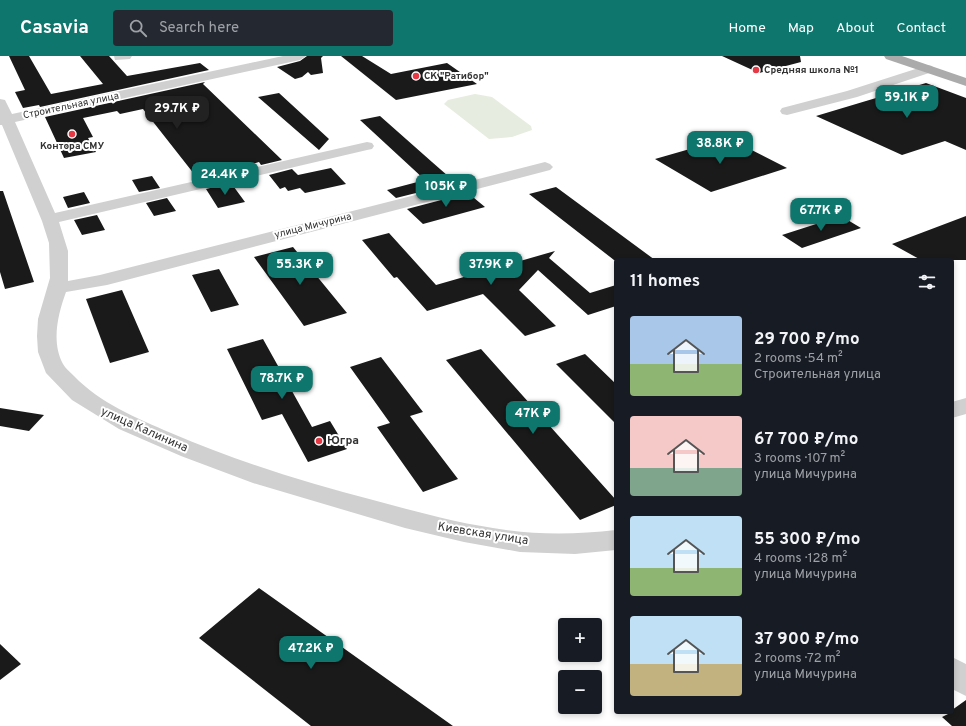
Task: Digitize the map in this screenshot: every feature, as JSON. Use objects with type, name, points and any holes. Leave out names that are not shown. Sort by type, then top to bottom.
[{"type":"main road","points":[[890,56],[966,82]]},
{"type":"street","name":"Строительная улица","points":[[2,114],[300,56]]},
{"type":"street","points":[[787,111],[852,94],[928,69]]},
{"type":"street","name":"улица Калинина","points":[[2,114],[49,219],[58,248],[60,268],[58,288],[48,323],[49,355],[54,369],[61,380],[90,404],[115,419],[199,454],[376,512]]},
{"type":"street","points":[[49,219],[367,146]]},
{"type":"street","name":"улица Мичурина","points":[[58,288],[100,281],[545,167]]},
{"type":"street","points":[[954,410],[966,405]]},
{"type":"street","name":"Киевская улица","points":[[376,512],[430,526],[507,540],[579,543],[614,540]]},
{"type":"street","points":[[954,672],[966,683]]},
{"type":"shaded area","points":[[475,94],[492,97],[531,126],[532,130],[512,137],[489,139],[444,104],[448,100]]},
{"type":"building","points":[[9,56],[29,56],[51,94],[103,84],[80,56],[109,56],[127,76],[200,63],[209,70],[40,107],[39,105],[23,108],[15,92],[25,90]]},
{"type":"building","points":[[307,56],[323,56],[321,58],[323,73],[311,75],[308,72],[302,77],[295,79],[277,67],[300,61]]},
{"type":"building","points":[[341,56],[362,56],[391,74],[447,63],[477,84],[396,100]]},
{"type":"building","points":[[722,56],[800,56],[801,62],[759,73]]},
{"type":"building","points":[[205,82],[203,84],[282,160],[261,165],[259,162],[198,179],[143,109],[120,114],[117,111],[83,118],[93,137],[88,138],[96,152],[64,158],[45,117]]},
{"type":"building","points":[[926,83],[966,98],[966,150],[945,141],[902,155],[816,116]]},
{"type":"building","points":[[279,93],[329,139],[319,150],[258,97]]},
{"type":"building","points":[[380,116],[456,183],[396,198],[387,190],[425,180],[360,120]]},
{"type":"building","points":[[728,138],[787,168],[711,192],[655,159]]},
{"type":"building","points":[[331,168],[346,184],[305,193],[300,188],[288,191],[285,187],[280,189],[269,175],[292,169],[298,175]]},
{"type":"building","points":[[152,176],[160,188],[139,192],[132,180]]},
{"type":"building","points":[[231,183],[245,202],[218,208],[206,189]]},
{"type":"building","points":[[556,187],[652,258],[614,258],[614,260],[529,194]]},
{"type":"building","points":[[0,191],[3,191],[34,282],[5,289],[0,272]]},
{"type":"building","points":[[84,192],[90,203],[68,208],[63,197]]},
{"type":"building","points":[[468,193],[485,207],[423,224],[407,209]]},
{"type":"building","points":[[167,198],[176,211],[154,216],[146,203]]},
{"type":"building","points":[[97,215],[105,230],[82,235],[74,220]]},
{"type":"building","points":[[841,216],[861,228],[802,248],[782,235]]},
{"type":"building","points":[[966,216],[966,260],[954,260],[954,258],[917,258],[892,244]]},
{"type":"building","points":[[389,233],[436,285],[555,251],[549,258],[590,293],[614,286],[614,307],[588,315],[538,270],[519,290],[556,326],[525,336],[483,294],[427,311],[397,277],[394,278],[362,240]]},
{"type":"building","points":[[293,247],[347,313],[304,326],[254,257]]},
{"type":"building","points":[[219,269],[239,305],[211,312],[192,275]]},
{"type":"building","points":[[122,290],[149,352],[110,363],[86,299]]},
{"type":"building","points":[[263,339],[312,427],[330,421],[347,449],[308,462],[282,414],[262,420],[227,349]]},
{"type":"building","points":[[481,349],[614,498],[614,506],[580,520],[446,360]]},
{"type":"building","points":[[585,354],[614,382],[614,422],[556,364]]},
{"type":"building","points":[[381,357],[423,412],[410,416],[458,479],[423,492],[377,427],[390,423],[350,367]]},
{"type":"building","points":[[0,408],[44,415],[29,431],[0,426]]},
{"type":"building","points":[[259,588],[453,726],[311,726],[199,638]]},
{"type":"building","points":[[0,644],[21,664],[0,680]]},
{"type":"building","points":[[966,700],[966,726],[952,726],[942,717],[948,714],[954,714],[954,709]]},
{"type":"place","name":"Средняя школа №1","points":[[756,70]]},
{"type":"place","name":"СК \"Ратибор\"","points":[[416,76]]},
{"type":"place","name":"Контора СМУ","points":[[72,134]]},
{"type":"place","name":"Югра","points":[[319,441]]}]
